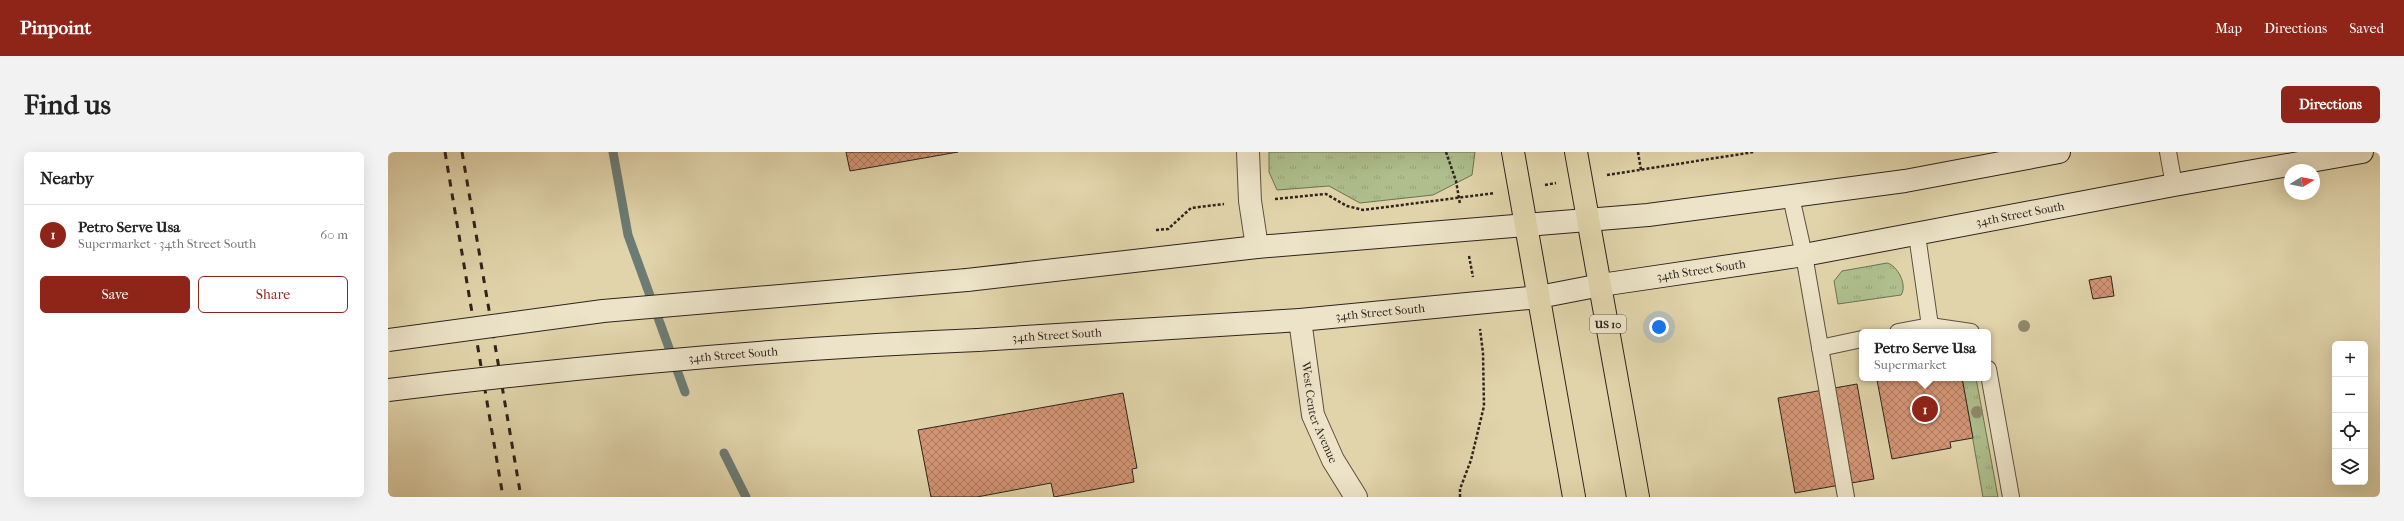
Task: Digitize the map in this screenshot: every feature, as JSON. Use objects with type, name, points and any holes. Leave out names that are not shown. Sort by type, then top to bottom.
[{"type":"main road","points":[[1248,152],[1250,201],[1257,247]]},
{"type":"main road","points":[[1513,152],[1574,497]]},
{"type":"main road","name":"US 10","points":[[1576,152],[1602,285],[1638,497]]},
{"type":"main road","points":[[388,340],[603,311],[967,280],[1257,247],[1526,223],[1648,215],[1905,181],[2059,152]]},
{"type":"main road","name":"34th Street South","points":[[388,390],[638,362],[837,346],[978,340],[1300,320],[1538,297],[1602,285],[1804,256],[2174,185],[2362,152]]},
{"type":"main road","name":"West Center Avenue","points":[[1300,320],[1313,415],[1333,460],[1356,497]]},
{"type":"lane","points":[[2168,152],[2174,185]]},
{"type":"lane","points":[[1791,197],[1804,256],[1846,497]]},
{"type":"lane","points":[[1917,235],[1930,326]]},
{"type":"lane","points":[[1914,329],[1930,326],[1950,329]]},
{"type":"lane","points":[[1820,348],[1859,340]]},
{"type":"lane","points":[[1990,381],[2011,497]]},
{"type":"path","points":[[1446,152],[1460,198]]},
{"type":"path","points":[[1638,152],[1641,170]]},
{"type":"path","points":[[1153,231],[1168,229],[1190,208],[1326,194],[1347,206],[1363,210],[1460,198],[1754,152]]},
{"type":"path","points":[[1460,497],[1460,489],[1471,460],[1484,406],[1483,353]]},
{"type":"green space","points":[[1269,152],[1475,152],[1472,175],[1433,195],[1360,203],[1329,186],[1277,190],[1269,172]]},
{"type":"green space","points":[[1887,263],[1898,271],[1903,286],[1901,295],[1838,304],[1834,281],[1842,271]]},
{"type":"green space","points":[[1963,381],[1977,381],[1998,497],[1983,497]]},
{"type":"building","points":[[846,152],[958,152],[850,171]]},
{"type":"building","points":[[2111,276],[2114,296],[2093,299],[2089,280]]},
{"type":"building","points":[[1877,381],[1963,381],[1973,438],[1950,442],[1951,448],[1892,459]]},
{"type":"building","points":[[1857,384],[1874,479],[1795,493],[1778,398]]},
{"type":"building","points":[[1123,393],[1137,468],[1132,469],[1134,482],[1054,497],[1051,483],[977,497],[931,497],[918,430]]},
{"type":"waterway","points":[[613,152],[628,235],[685,392]]},
{"type":"waterway","points":[[724,453],[746,497]]},
{"type":"railway","points":[[445,152],[503,497]]},
{"type":"railway","points":[[462,152],[521,497]]},
{"type":"place","name":"Petro Serve Usa","points":[[1925,409]]}]
